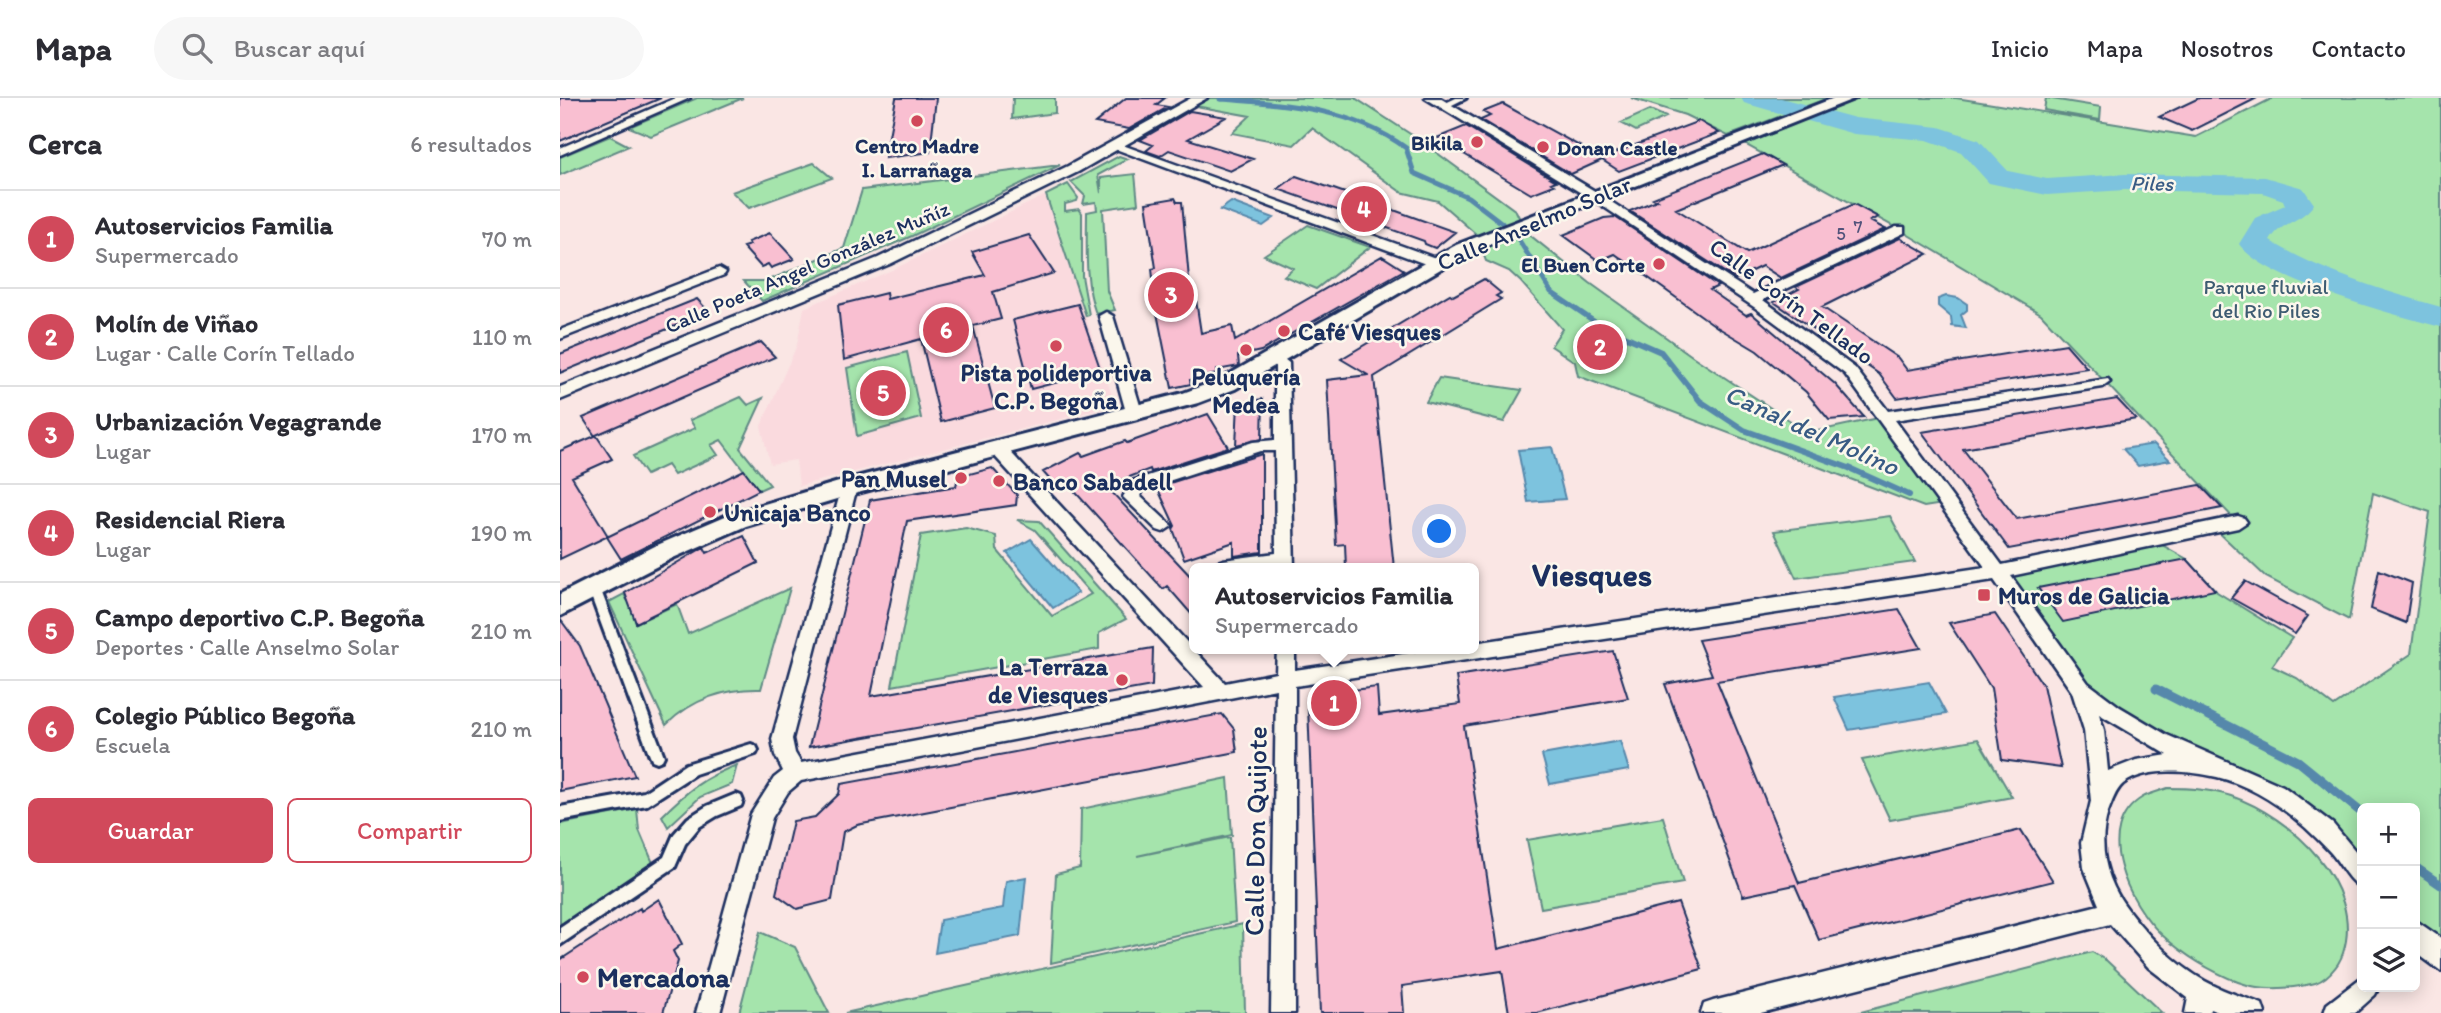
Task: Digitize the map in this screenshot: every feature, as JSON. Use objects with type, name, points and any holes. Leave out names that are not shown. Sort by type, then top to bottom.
[{"type":"main road","name":"Calle Anselmo Solar","points":[[560,606],[664,552],[738,520],[849,486],[1134,412],[1228,384],[1436,263],[1497,235],[1848,98]]},
{"type":"street","points":[[560,152],[685,98]]},
{"type":"street","name":"Calle Poeta Angel González Muñíz","points":[[560,394],[884,261],[1117,146],[1201,98]]},
{"type":"street","name":"Calle Corín Tellado","points":[[1437,102],[1462,98]]},
{"type":"street","name":"Calle Corín Tellado","points":[[1437,102],[1597,196],[1752,300],[1850,371],[1887,416],[2081,689],[2114,716],[2153,740],[2213,765]]},
{"type":"street","points":[[1117,146],[1436,263]]},
{"type":"street","points":[[1752,300],[1900,230]]},
{"type":"street","points":[[560,335],[719,272]]},
{"type":"street","points":[[1106,316],[1134,412]]},
{"type":"street","points":[[1275,357],[1282,363],[1285,563]]},
{"type":"street","name":"Calle Poeta Angel González Muñíz","points":[[560,410],[653,358]]},
{"type":"street","points":[[1887,416],[2103,382]]},
{"type":"street","points":[[1163,526],[1131,497],[1138,485],[1259,446],[1283,445]]},
{"type":"street","points":[[997,448],[1221,692]]},
{"type":"street","points":[[796,773],[785,755],[782,739],[849,486]]},
{"type":"street","points":[[1479,650],[1999,572],[2238,522]]},
{"type":"street","points":[[594,589],[657,755]]},
{"type":"street","name":"Calle Don Quijote","points":[[1283,1013],[1286,654]]},
{"type":"street","points":[[708,1013],[762,814],[781,785],[796,773],[1286,679],[1453,654]]},
{"type":"street","name":"Calle Corín Tellado","points":[[2081,689],[2094,730],[2101,801]]},
{"type":"street","points":[[560,814],[647,798],[691,769],[751,750]]},
{"type":"street","points":[[2253,1013],[2199,1003],[2148,953],[2114,912],[2095,869],[2091,830],[2101,801],[2114,779],[2143,766],[2175,762],[2213,765],[2255,781],[2297,808],[2334,841],[2357,871]]},
{"type":"street","points":[[560,937],[670,862],[677,837],[711,810],[736,801]]},
{"type":"street","points":[[1713,1013],[2114,912]]},
{"type":"street","points":[[2420,938],[2441,957]]},
{"type":"street","points":[[2336,1013],[2362,992]]},
{"type":"shaded area","points":[[1046,195],[1115,405],[799,486],[796,460],[770,464],[761,426],[797,345],[804,308],[892,270]]},
{"type":"green space","points":[[697,98],[743,98],[651,136],[629,127]]},
{"type":"green space","points":[[1013,98],[1055,98],[1055,113],[1012,119]]},
{"type":"green space","points":[[1201,98],[1355,98],[1418,139],[1516,211],[1526,232],[1590,283],[1692,356],[1792,422],[1818,431],[1887,416],[1949,503],[1924,507],[1578,376],[1575,362],[1551,346],[1562,329],[1509,271],[1486,261],[1476,234],[1438,201],[1401,192],[1312,128],[1294,145],[1232,133],[1250,116],[1190,105]]},
{"type":"green space","points":[[1631,98],[1828,98],[1728,136],[1685,115]]},
{"type":"green space","name":"Parque fluvial del Rio Piles","points":[[1848,98],[1956,98],[2196,137],[2273,98],[2441,98],[2441,957],[2420,938],[2420,803],[2357,803],[2357,869],[2297,808],[2114,716],[1999,572],[2153,540],[2187,559],[2217,592],[2292,638],[2272,666],[2297,678],[2334,706],[2411,654],[2430,512],[2373,493],[2349,620],[2266,577],[2213,527],[2237,522],[2041,314],[1900,230],[1739,141]]},
{"type":"green space","points":[[2046,98],[2101,107],[2100,120],[2044,110]]},
{"type":"green space","points":[[1650,110],[1666,117],[1636,131],[1621,123]]},
{"type":"green space","points":[[610,136],[629,146],[560,175],[560,157]]},
{"type":"green space","points":[[1119,156],[1128,159],[1098,175],[1101,193],[1101,178],[1135,174],[1138,204],[1103,209],[1107,291],[1115,310],[1096,314],[1088,276],[1087,212],[1097,210],[1096,202],[1083,204],[1085,196],[1071,182]]},
{"type":"green space","points":[[814,163],[832,178],[749,208],[732,192]]},
{"type":"green space","points":[[1060,165],[912,236],[762,301],[744,281],[767,281],[844,248],[862,190]]},
{"type":"green space","points":[[1068,184],[1078,198],[1077,201],[1065,204],[1065,211],[1079,209],[1082,213],[1082,276],[1089,315],[1086,316],[1046,195]]},
{"type":"green space","points":[[1308,225],[1370,247],[1316,289],[1284,276],[1293,268],[1264,255]]},
{"type":"green space","points":[[907,352],[921,418],[857,436],[847,368]]},
{"type":"green space","points":[[1439,378],[1522,390],[1504,422],[1426,402]]},
{"type":"green space","points":[[741,397],[748,405],[763,398],[740,448],[770,485],[759,490],[721,440],[711,445],[718,455],[674,475],[667,465],[646,475],[633,456],[695,428],[690,420]]},
{"type":"green space","points":[[1890,516],[1915,562],[1796,578],[1774,531]]},
{"type":"green space","points":[[1017,520],[1039,521],[1126,619],[1099,633],[1099,649],[892,686],[921,535],[966,528],[996,536],[997,550],[1052,616],[1091,594],[1035,530]]},
{"type":"green space","points":[[790,588],[761,689],[710,697],[687,708],[666,725],[609,602],[624,594],[627,600],[631,598],[636,623],[677,604],[688,634]]},
{"type":"green space","points":[[1978,739],[2012,797],[1890,820],[1862,760]]},
{"type":"green space","points":[[737,765],[732,784],[700,797],[668,827],[662,816],[680,799],[705,780]]},
{"type":"green space","points":[[1228,778],[1232,835],[1137,856],[1230,837],[1235,922],[1051,963],[1056,874],[1080,868],[1081,809]]},
{"type":"green space","points":[[2168,788],[2215,792],[2254,806],[2276,819],[2317,856],[2333,879],[2343,903],[2347,928],[2341,958],[2326,977],[2316,983],[2292,987],[2265,988],[2247,985],[2217,973],[2188,956],[2162,935],[2150,921],[2138,905],[2121,866],[2117,846],[2119,827],[2128,811],[2143,797]]},
{"type":"green space","points":[[637,809],[639,830],[653,863],[560,925],[560,824]]},
{"type":"green space","points":[[1663,817],[1683,883],[1541,908],[1527,840]]},
{"type":"green space","points":[[1243,924],[1245,1013],[845,1013]]},
{"type":"green space","points":[[760,932],[795,947],[829,1013],[739,1013]]},
{"type":"green space","points":[[2092,952],[2107,961],[2162,1013],[1857,1013]]},
{"type":"water","points":[[1231,202],[1274,218],[1263,226],[1220,210]]},
{"type":"water","points":[[1946,296],[1958,298],[1967,304],[1967,310],[1961,315],[1966,328],[1952,326],[1951,317],[1938,306],[1938,299]]},
{"type":"water","points":[[2154,444],[2170,460],[2138,466],[2123,449]]},
{"type":"water","points":[[1552,447],[1565,499],[1528,502],[1518,450]]},
{"type":"water","points":[[1031,539],[1078,593],[1053,608],[1007,553]]},
{"type":"water","points":[[1929,682],[1946,714],[1849,730],[1834,697]]},
{"type":"water","points":[[1620,741],[1629,770],[1550,784],[1542,755]]},
{"type":"water","points":[[1026,877],[1020,936],[935,953],[940,920],[1003,908],[1006,881]]},
{"type":"building","points":[[560,98],[661,98],[560,141]]},
{"type":"building","name":"Centro Madre I. Larrañaga","points":[[896,98],[936,98],[930,152],[885,158]]},
{"type":"building","points":[[1126,98],[1165,98],[1156,105],[1168,107],[1129,129],[1095,123]]},
{"type":"building","points":[[2199,98],[2257,98],[2192,131],[2159,117]]},
{"type":"building","points":[[1503,104],[1601,158],[1699,121],[1719,133],[1619,171],[1602,160],[1571,174],[1481,120],[1490,116],[1483,112]]},
{"type":"building","points":[[1190,111],[1226,117],[1188,139],[1253,159],[1230,171],[1169,150],[1160,156],[1146,151],[1153,145],[1140,140]]},
{"type":"building","points":[[1466,126],[1556,181],[1551,183],[1554,185],[1531,194],[1437,138]]},
{"type":"building","points":[[1763,154],[1783,165],[1676,209],[1747,253],[1854,204],[1878,217],[1870,221],[1885,229],[1781,278],[1762,266],[1735,279],[1630,211],[1657,200],[1653,198]]},
{"type":"building","points":[[1296,176],[1455,232],[1435,248],[1424,241],[1278,189]]},
{"type":"building","points":[[1175,198],[1177,202],[1182,202],[1191,301],[1196,300],[1201,333],[1232,326],[1235,341],[1382,256],[1404,270],[1261,351],[1238,356],[1239,366],[1217,370],[1217,374],[1190,380],[1191,384],[1172,388],[1157,313],[1152,269],[1156,268],[1146,203]]},
{"type":"building","points":[[1615,217],[1718,286],[1710,290],[1746,315],[1751,313],[1835,384],[1864,417],[1829,420],[1806,392],[1757,351],[1717,327],[1615,254],[1599,261],[1563,235],[1604,218]]},
{"type":"building","points":[[770,233],[794,259],[771,268],[768,264],[761,267],[743,247],[750,245],[748,242]]},
{"type":"building","points":[[1029,235],[1054,273],[993,292],[1001,319],[973,326],[995,408],[941,422],[921,339],[844,360],[838,305],[886,293],[887,299],[985,275],[972,252]]},
{"type":"building","points":[[1900,238],[1928,254],[1822,307],[1898,358],[1907,370],[2066,344],[2087,368],[1897,398],[1879,374],[1774,302],[1799,289],[1796,287]]},
{"type":"building","points":[[1484,279],[1501,293],[1496,296],[1501,299],[1374,377],[1393,563],[1346,563],[1345,544],[1336,545],[1327,380],[1368,375],[1341,359],[1450,294],[1453,296]]},
{"type":"building","points":[[697,299],[709,312],[560,373],[560,354]]},
{"type":"building","name":"Pista polideportiva C.P. Begoña","points":[[1078,304],[1101,371],[1031,389],[1013,320]]},
{"type":"building","points":[[761,342],[775,357],[596,435],[612,459],[572,477],[608,536],[560,559],[560,451],[595,436],[583,418]]},
{"type":"building","points":[[1263,399],[1262,439],[1236,445],[1238,403]]},
{"type":"building","points":[[2117,399],[2136,419],[1963,449],[2017,519],[2200,485],[2222,508],[2009,549],[1922,432]]},
{"type":"building","points":[[1208,414],[1228,447],[1151,472],[1150,469],[1106,486],[1189,575],[1189,611],[1167,586],[1163,589],[1068,484],[1058,489],[1043,472],[1080,453],[1083,456],[1125,441],[1127,443]]},
{"type":"building","points":[[1262,454],[1262,552],[1234,556],[1234,542],[1184,559],[1173,529],[1175,526],[1157,487]]},
{"type":"building","points":[[992,468],[1017,495],[1016,505],[907,521],[871,696],[1153,648],[1152,686],[809,747],[870,500],[956,486],[958,477]]},
{"type":"building","points":[[744,470],[759,490],[621,559],[607,537]]},
{"type":"building","points":[[744,536],[758,563],[636,623],[625,593],[704,547],[707,553]]},
{"type":"building","points":[[2187,559],[2215,590],[2063,622],[2038,588]]},
{"type":"building","points":[[2379,570],[2412,583],[2406,623],[2371,609]]},
{"type":"building","points":[[2245,581],[2308,616],[2295,634],[2231,598]]},
{"type":"building","points":[[1899,609],[1921,648],[1717,681],[1799,883],[2021,830],[2053,881],[1819,940],[1795,885],[1743,896],[1665,684],[1712,675],[1698,640]]},
{"type":"building","points":[[1995,614],[2043,685],[2061,768],[2002,760],[1991,688],[1949,623]]},
{"type":"building","points":[[560,619],[580,646],[635,776],[560,791]]},
{"type":"building","points":[[1613,651],[1628,698],[1464,726],[1498,949],[1678,903],[1702,969],[1537,1013],[1509,1013],[1502,971],[1402,986],[1404,1013],[1320,1013],[1308,706],[1319,694],[1377,687],[1379,715],[1460,704],[1456,676]]},
{"type":"building","points":[[1222,714],[1234,729],[1237,752],[857,825],[843,832],[832,900],[797,909],[776,894],[793,821],[815,817],[839,794],[841,784]]},
{"type":"building","points":[[659,899],[682,944],[673,951],[678,961],[663,1013],[560,1013],[560,960],[640,908],[641,911]]},
{"type":"waterway","name":"Piles","points":[[1753,98],[1854,126],[1930,133],[1970,146],[1999,177],[2047,187],[2125,182],[2265,185],[2293,194],[2300,204],[2295,211],[2265,224],[2254,244],[2291,266],[2355,292],[2441,317]]},
{"type":"waterway","name":"Canal del Molino","points":[[1220,99],[1317,110],[1363,124],[1406,148],[1414,173],[1468,197],[1502,223]]},
{"type":"waterway","name":"Canal del Molino","points":[[1517,237],[1551,292],[1600,325]]},
{"type":"waterway","name":"Canal del Molino","points":[[1600,325],[1661,352],[1700,401],[1744,430],[1849,468],[1909,495]]},
{"type":"waterway","name":"Canal del Molino","points":[[2156,689],[2298,761],[2357,809]]},
{"type":"waterway","name":"Canal del Molino","points":[[2420,870],[2441,885]]},
{"type":"place","name":"Centro Madre I. Larrañaga","points":[[917,121]]},
{"type":"place","name":"Bikila","points":[[1477,142]]},
{"type":"place","name":"Donan Castle","points":[[1543,147]]},
{"type":"place","name":"Residencial Riera","points":[[1364,209]]},
{"type":"place","name":"El Buen Corte","points":[[1659,264]]},
{"type":"place","name":"Urbanización Vegagrande","points":[[1171,295]]},
{"type":"place","name":"Colegio Público Begoña","points":[[946,330]]},
{"type":"place","name":"Café Viesques","points":[[1284,331]]},
{"type":"place","name":"Pista polideportiva C.P. Begoña","points":[[1056,346]]},
{"type":"place","name":"Molín de Viñao","points":[[1600,347]]},
{"type":"place","name":"Peluquería Medea","points":[[1246,350]]},
{"type":"place","name":"Campo deportivo C.P. Begoña","points":[[883,393]]},
{"type":"place","name":"Pan Musel","points":[[961,478]]},
{"type":"place","name":"Banco Sabadell","points":[[999,481]]},
{"type":"place","name":"Unicaja Banco","points":[[710,512]]},
{"type":"place","name":"Muros de Galicia","points":[[1984,595]]},
{"type":"place","name":"La Terraza de Viesques","points":[[1122,680]]},
{"type":"place","name":"Autoservicios Familia","points":[[1334,703]]},
{"type":"place","name":"Mercadona","points":[[583,977]]},
{"type":"district","name":"Viesques","points":[[1592,575]]}]
